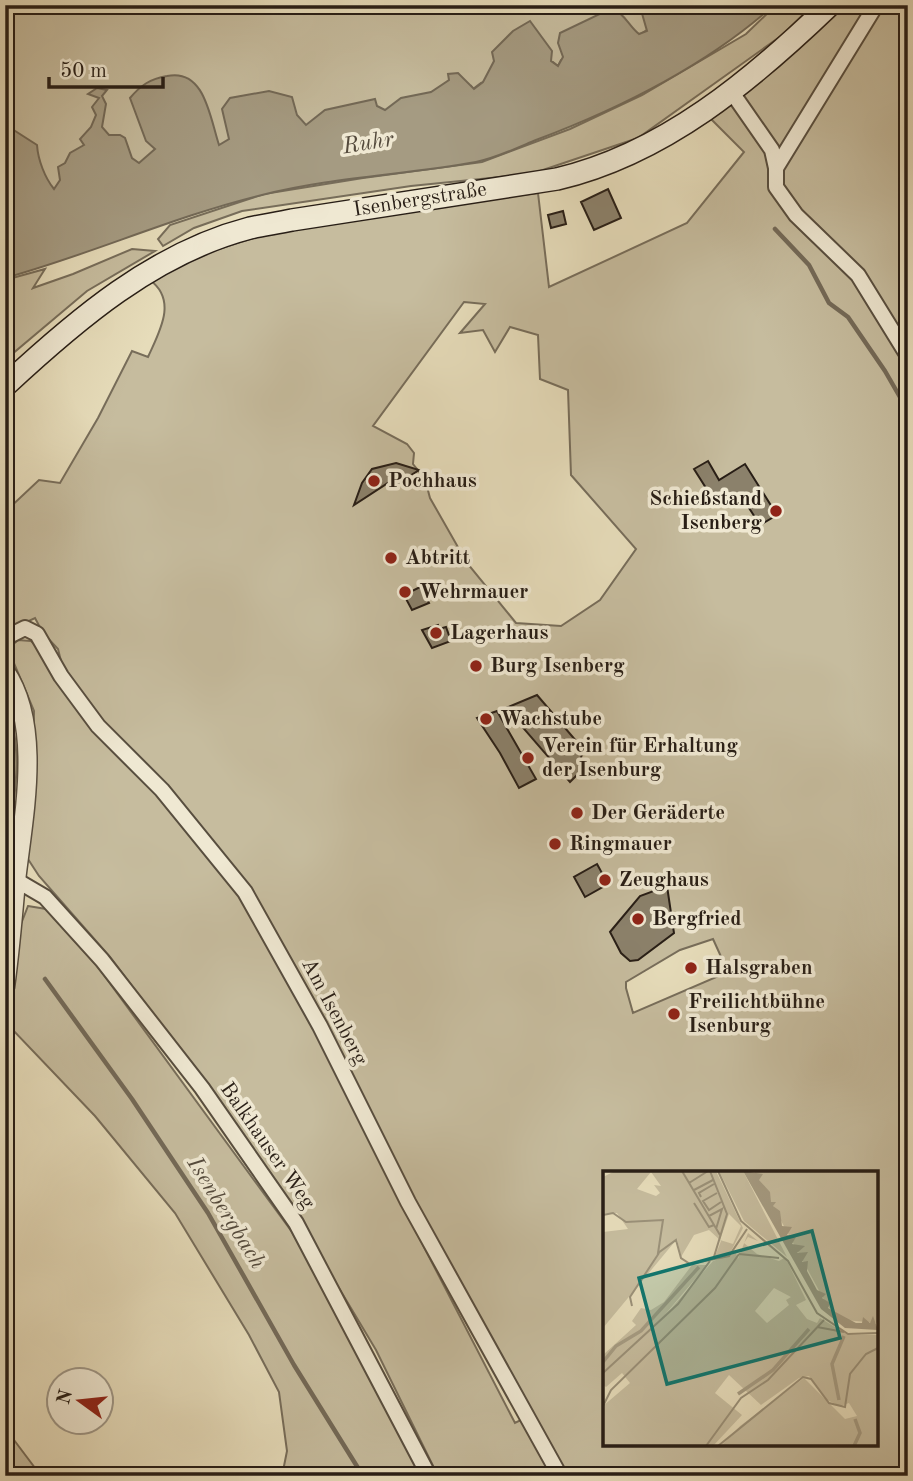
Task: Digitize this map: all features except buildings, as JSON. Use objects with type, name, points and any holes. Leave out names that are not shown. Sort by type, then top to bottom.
[{"type":"main road","name":"Isenbergstraße","points":[[5,386],[51,343],[110,297],[167,261],[205,244],[249,228],[587,172],[642,149],[666,136],[731,91],[830,5]]},
{"type":"street","points":[[776,168],[876,5]]},
{"type":"street","points":[[731,91],[772,150],[776,187],[796,215],[858,275],[908,356]]},
{"type":"street","name":"Am Isenberg","points":[[5,639],[25,628],[37,634],[61,676],[97,726],[162,790],[245,892],[320,1026],[414,1214],[560,1476]]},
{"type":"street","points":[[5,671],[16,692],[22,712],[27,747],[26,784],[5,987]]},
{"type":"street","name":"Balkhauser Weg","points":[[16,880],[45,897],[102,960],[225,1122],[296,1223],[429,1476]]},
{"type":"shaded area","points":[[5,5],[686,5],[639,35],[561,60],[558,66],[553,62],[481,83],[473,89],[471,86],[339,125],[5,202]]},
{"type":"shaded area","points":[[776,5],[813,5],[781,36],[638,138],[531,174],[411,186],[242,211],[194,228],[163,246],[158,239],[170,225],[264,194],[482,162],[570,129],[642,95],[746,34]]},
{"type":"shaded area","points":[[844,5],[908,5],[908,1476],[438,1476],[376,1350],[297,1218],[225,1109],[110,957],[39,876],[26,856],[33,784],[34,711],[8,649],[18,640],[31,641],[42,652],[93,728],[160,792],[238,893],[315,1028],[380,1162],[515,1423],[531,1415],[385,1153],[324,1024],[247,889],[165,787],[99,722],[64,673],[58,649],[43,633],[35,618],[5,632],[5,512],[39,480],[60,483],[98,418],[132,351],[148,357],[161,327],[165,307],[158,288],[150,280],[200,255],[257,237],[388,212],[538,193],[549,287],[687,223],[744,152],[711,119],[792,54]],"holes":[[[464,302],[485,304],[460,333],[483,330],[495,352],[510,327],[538,335],[540,379],[568,390],[571,475],[636,549],[600,600],[561,626],[516,623],[467,563],[430,498],[425,479],[413,464],[414,453],[407,444],[373,426]],[[713,939],[728,972],[633,1013],[626,982],[680,950]]]},
{"type":"shaded area","points":[[132,249],[155,251],[87,291],[5,360],[5,280],[45,269],[33,288]]},
{"type":"shaded area","points":[[5,701],[11,717],[16,752],[9,840],[5,836]]},
{"type":"shaded area","points":[[28,906],[46,909],[98,967],[292,1232],[426,1476],[282,1476],[287,1451],[279,1392],[249,1335],[175,1213],[95,1116],[9,1026],[21,924]]},
{"type":"shaded area","points":[[5,1428],[41,1476],[5,1476]]},
{"type":"water","name":"Ruhr","points":[[648,5],[774,5],[720,47],[661,83],[599,114],[499,155],[476,162],[315,184],[262,195],[197,213],[5,278],[5,129],[12,129],[37,145],[42,168],[54,189],[60,180],[58,167],[65,163],[70,153],[84,145],[80,139],[91,127],[96,115],[92,107],[99,98],[88,94],[97,88],[107,90],[102,96],[106,104],[102,127],[109,135],[125,138],[132,158],[139,163],[155,149],[146,141],[130,98],[142,86],[156,79],[180,76],[198,87],[209,109],[219,145],[229,139],[222,109],[230,98],[269,91],[292,97],[297,115],[306,125],[325,110],[375,99],[377,106],[385,110],[401,98],[431,92],[449,80],[448,74],[458,73],[474,89],[483,82],[494,61],[492,52],[513,31],[530,21],[552,51],[551,61],[558,66],[563,57],[558,43],[560,33],[612,8],[639,34],[647,31],[641,10]]},
{"type":"waterway","points":[[775,229],[809,265],[829,303],[848,317],[885,371],[908,411]]},
{"type":"waterway","name":"Isenbergbach","points":[[45,979],[132,1099],[208,1213],[294,1365],[363,1476]]},
{"type":"place","name":"Pochhaus","points":[[374,481]]},
{"type":"place","name":"Schießstand Isenberg","points":[[776,511]]},
{"type":"place","name":"Abtritt","points":[[391,558]]},
{"type":"place","name":"Wehrmauer","points":[[405,592]]},
{"type":"place","name":"Lagerhaus","points":[[436,633]]},
{"type":"place","name":"Burg Isenberg","points":[[476,666]]},
{"type":"place","name":"Wachstube","points":[[486,719]]},
{"type":"place","name":"Verein für Erhaltung der Isenburg","points":[[528,758]]},
{"type":"place","name":"Der Geräderte","points":[[577,813]]},
{"type":"place","name":"Ringmauer","points":[[555,844]]},
{"type":"place","name":"Zeughaus","points":[[605,880]]},
{"type":"place","name":"Bergfried","points":[[638,919]]},
{"type":"place","name":"Halsgraben","points":[[691,968]]},
{"type":"place","name":"Freilichtbühne Isenburg","points":[[674,1014]]}]
